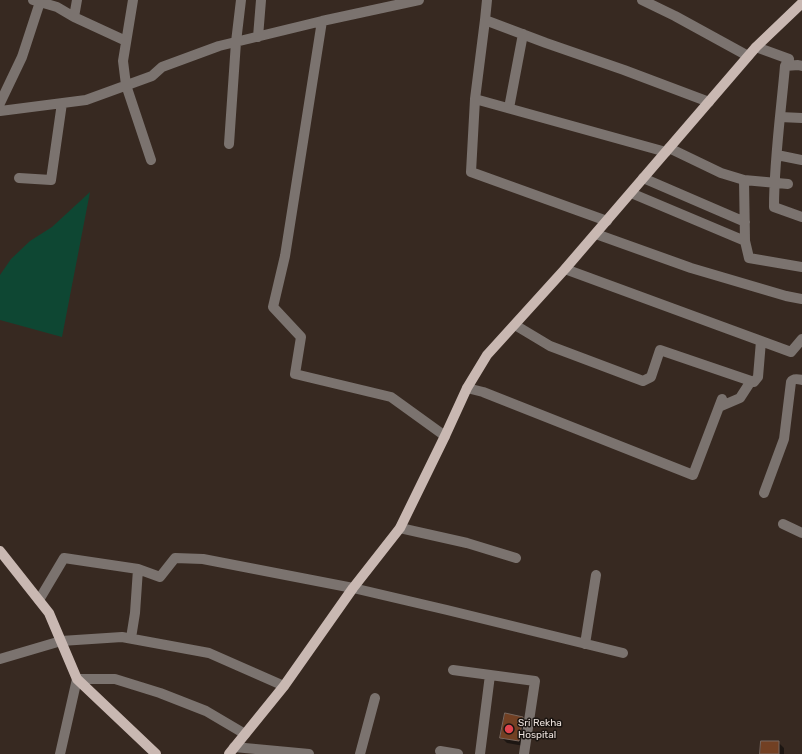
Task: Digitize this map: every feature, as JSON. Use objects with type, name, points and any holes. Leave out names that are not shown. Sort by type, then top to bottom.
[{"type":"main road","points":[[231,751],[284,686],[353,588],[400,528],[446,436],[467,388],[487,355],[596,234],[756,47],[802,3]]},
{"type":"main road","points":[[0,551],[49,613],[77,680],[156,754]]},
{"type":"street","points":[[74,17],[77,0]]},
{"type":"street","points":[[133,0],[123,61],[126,85],[151,160]]},
{"type":"street","points":[[228,144],[236,42],[241,0]]},
{"type":"street","points":[[258,37],[261,0]]},
{"type":"street","points":[[0,111],[86,100],[152,76],[162,67],[219,46],[322,21],[419,0]]},
{"type":"street","points":[[487,0],[476,99],[470,172],[607,221]]},
{"type":"street","points":[[642,0],[675,16],[748,56]]},
{"type":"street","points":[[0,103],[22,57],[37,1],[57,7],[74,17],[126,41]]},
{"type":"street","points":[[485,20],[709,102]]},
{"type":"street","points":[[322,21],[285,256],[273,307],[301,337],[295,374],[391,397],[446,436]]},
{"type":"street","points":[[509,108],[523,34]]},
{"type":"street","points":[[756,47],[789,59],[785,66],[774,183],[774,207],[802,217]]},
{"type":"street","points":[[785,66],[802,66]]},
{"type":"street","points":[[476,99],[667,150],[720,173],[744,180],[788,184]]},
{"type":"street","points":[[19,178],[51,180],[62,103]]},
{"type":"street","points":[[780,117],[802,118]]},
{"type":"street","points":[[777,155],[802,160]]},
{"type":"street","points":[[643,178],[745,222]]},
{"type":"street","points":[[744,180],[745,241],[749,258],[802,267]]},
{"type":"street","points":[[631,192],[745,241]]},
{"type":"street","points":[[596,234],[690,268],[786,296],[802,299]]},
{"type":"street","points":[[565,269],[791,352],[802,339]]},
{"type":"street","points":[[515,325],[550,346],[643,381],[651,377],[660,350],[754,382],[758,377],[761,341]]},
{"type":"street","points":[[764,493],[784,438],[791,382],[795,379],[802,380]]},
{"type":"street","points":[[467,388],[483,392],[693,475],[720,403],[740,398],[751,381]]},
{"type":"street","points":[[783,524],[802,533]]},
{"type":"street","points":[[400,528],[467,543],[516,558]]},
{"type":"street","points":[[39,600],[64,558],[138,569],[160,577],[175,558],[203,559],[353,588],[624,653]]},
{"type":"street","points":[[131,638],[135,613],[138,569]]},
{"type":"street","points":[[585,644],[596,575]]},
{"type":"street","points":[[0,659],[61,641],[122,637],[209,653],[284,686]]},
{"type":"street","points":[[453,670],[535,681],[524,754]]},
{"type":"street","points":[[480,754],[490,675]]},
{"type":"street","points":[[60,754],[77,680],[115,679],[160,693],[206,711],[245,734]]},
{"type":"street","points":[[360,754],[375,698]]},
{"type":"street","points":[[231,751],[309,754]]},
{"type":"street","points":[[440,751],[458,754]]},
{"type":"green space","points":[[90,192],[62,337],[0,320],[0,275],[11,259],[30,241],[52,227]]},
{"type":"building","points":[[505,713],[523,717],[519,741],[500,738]]},
{"type":"building","points":[[761,741],[779,741],[779,754],[760,754]]},
{"type":"place","name":"Sri Rekha Hospital","points":[[509,729]]}]
